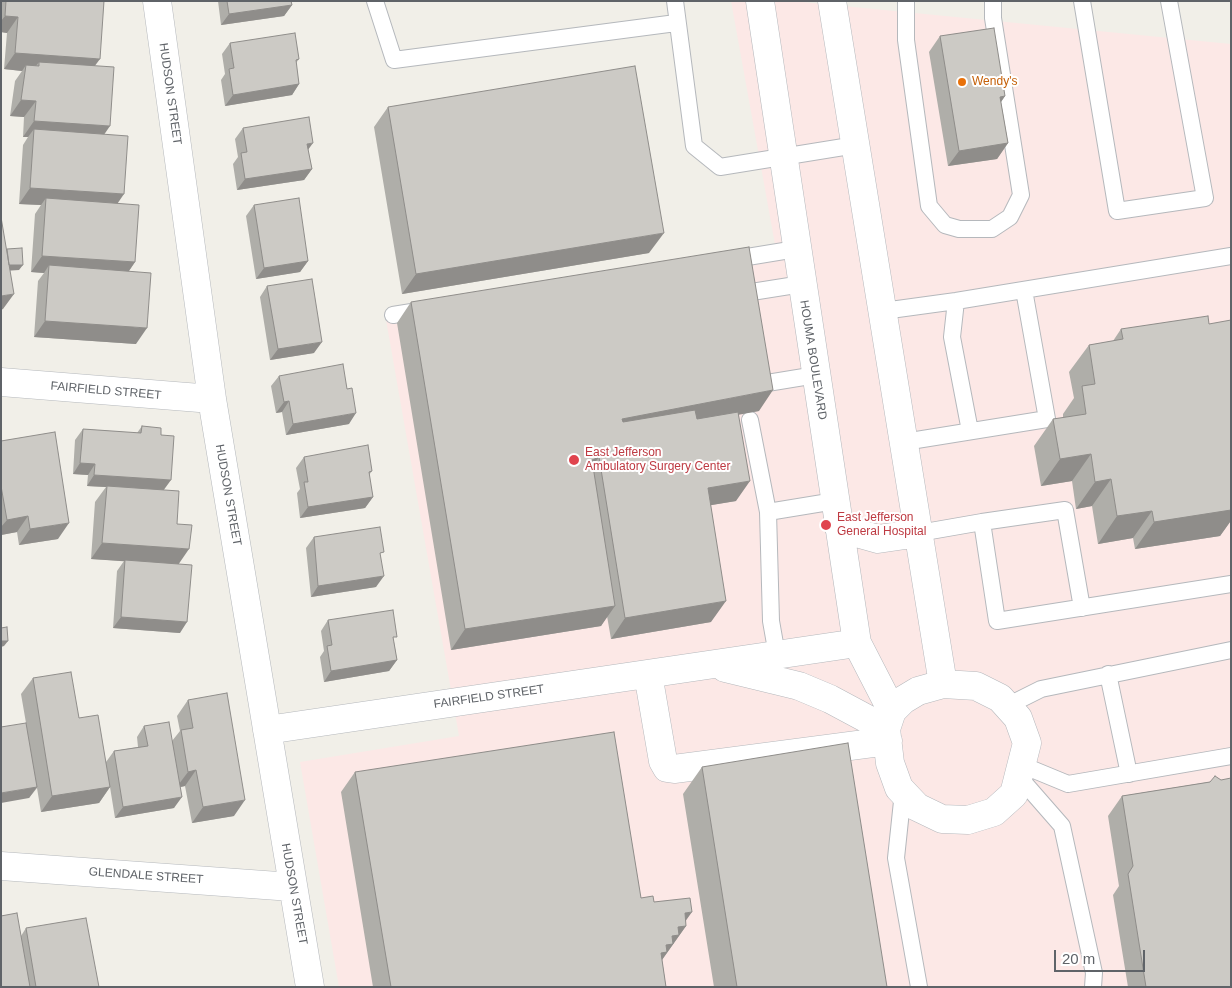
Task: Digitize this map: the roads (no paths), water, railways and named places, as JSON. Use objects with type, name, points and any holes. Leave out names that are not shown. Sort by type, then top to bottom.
[{"type":"street","name":"HUDSON STREET","points":[[157,1],[212,399],[310,987]]},
{"type":"street","name":"HOUMA BOULEVARD","points":[[760,1],[857,643],[889,727]]},
{"type":"street","points":[[832,1],[943,684]]},
{"type":"street","name":"FAIRFIELD STREET","points":[[1,382],[212,399]]},
{"type":"street","points":[[840,528],[878,539],[919,532]]},
{"type":"street","name":"FAIRFIELD STREET","points":[[267,730],[857,643]]},
{"type":"street","name":"FAIRFIELD STREET","points":[[712,665],[799,686],[889,727]]},
{"type":"street","points":[[648,674],[663,761],[667,768],[674,769],[889,727]]},
{"type":"street","points":[[943,684],[976,686],[1000,698],[1007,706],[1018,718],[1027,743],[1014,794],[994,812],[968,820],[942,819],[917,807],[903,792],[890,763],[889,727],[902,700],[918,691],[943,684]]},
{"type":"street","name":"GLENDALE STREET","points":[[1,866],[292,887]]},
{"type":"lane","points":[[375,1],[394,60],[676,23]]},
{"type":"lane","points":[[675,1],[676,23],[694,146],[720,167],[856,145]]},
{"type":"lane","points":[[906,1],[906,40],[929,206],[945,225],[960,229],[992,229],[1010,217],[1021,195],[993,18],[993,1]]},
{"type":"lane","points":[[1082,1],[1117,211],[1205,198],[1169,1]]},
{"type":"lane","points":[[716,262],[796,248]]},
{"type":"lane","points":[[883,311],[956,301],[1231,256]]},
{"type":"lane","points":[[739,294],[802,284]]},
{"type":"lane","points":[[904,442],[1047,419],[1024,290]]},
{"type":"lane","points":[[956,301],[952,337],[970,431]]},
{"type":"lane","points":[[393,315],[442,307]]},
{"type":"lane","points":[[755,385],[816,375]]},
{"type":"lane","points":[[750,420],[768,512],[771,621],[777,655]]},
{"type":"lane","points":[[768,512],[835,501]]},
{"type":"lane","points":[[919,532],[1065,510],[1082,608]]},
{"type":"lane","points":[[982,522],[997,621],[1231,584]]},
{"type":"lane","points":[[1007,706],[1041,689],[1231,650]]},
{"type":"lane","points":[[1108,674],[1129,774]]},
{"type":"lane","points":[[1021,771],[1068,784],[1231,756]]},
{"type":"lane","points":[[1021,771],[1062,826],[1094,972],[1093,987]]},
{"type":"lane","points":[[903,792],[896,858],[919,987]]},
{"type":"place","name":"Wendy's","points":[[962,82]]},
{"type":"place","name":"East Jefferson Ambulatory Surgery Center","points":[[574,460]]},
{"type":"place","name":"East Jefferson General Hospital","points":[[826,525]]}]
